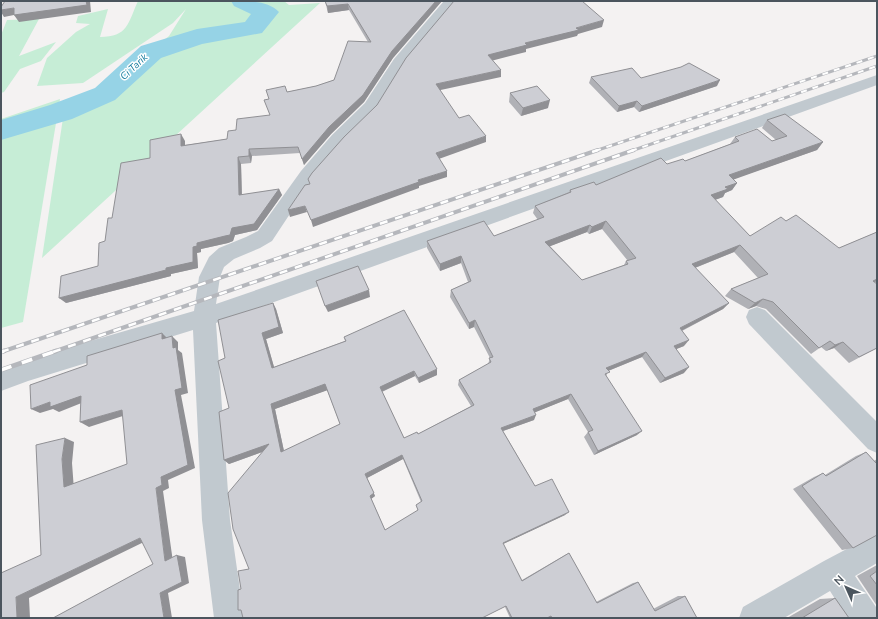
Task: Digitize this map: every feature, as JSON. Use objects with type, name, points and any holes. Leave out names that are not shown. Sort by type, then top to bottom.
[{"type":"street","points":[[229,618],[217,536],[205,317],[208,282],[216,262],[225,254],[260,240],[265,236],[307,175],[338,139],[371,108],[398,62],[451,1]]},
{"type":"street","points":[[1,380],[28,370],[205,317],[877,80]]},
{"type":"street","points":[[757,317],[877,440]]},
{"type":"street","points":[[754,618],[877,547]]},
{"type":"street","points":[[834,571],[865,618]]},
{"type":"green space","points":[[138,1],[284,1],[289,5],[320,3],[42,258],[63,118],[169,36],[186,9],[173,23],[83,83],[37,86],[47,58],[76,32],[90,24],[76,23],[78,16],[108,9],[100,37],[109,36],[122,31],[126,27]]},
{"type":"green space","points":[[39,19],[19,56],[56,42],[41,61],[20,69],[4,92],[1,93],[1,35],[7,20]]},
{"type":"green space","points":[[60,99],[23,322],[1,328],[1,119]]},
{"type":"building","points":[[5,1],[86,1],[87,5],[14,15],[14,8],[1,10],[1,7]]},
{"type":"building","points":[[325,1],[436,1],[392,51],[363,95],[329,127],[302,159],[298,147],[249,149],[249,156],[238,157],[239,195],[279,189],[254,224],[232,228],[230,235],[197,243],[197,246],[193,247],[193,262],[166,268],[166,270],[59,298],[61,276],[98,266],[99,243],[105,241],[108,218],[112,218],[121,163],[150,158],[150,140],[181,134],[181,146],[227,139],[228,131],[236,130],[237,119],[270,115],[264,100],[269,99],[266,90],[285,86],[287,92],[316,86],[334,80],[348,41],[371,42],[348,4],[327,6]]},
{"type":"building","points":[[454,1],[582,1],[604,20],[576,28],[579,30],[525,43],[527,45],[488,55],[501,70],[436,84],[459,118],[469,115],[486,136],[436,153],[447,171],[418,180],[419,182],[311,220],[305,206],[288,210],[305,185],[310,184],[308,179],[312,173],[344,137],[377,105],[406,58]]},
{"type":"building","points":[[689,63],[720,80],[642,106],[637,101],[619,106],[591,77],[632,68],[641,78],[681,67]]},
{"type":"building","points":[[537,86],[550,100],[523,108],[510,93]]},
{"type":"building","points":[[785,114],[823,142],[729,175],[737,183],[725,187],[728,189],[711,195],[750,236],[781,217],[786,221],[796,215],[839,248],[877,232],[877,279],[873,281],[877,284],[877,348],[859,357],[843,342],[835,345],[830,341],[819,348],[773,302],[763,299],[755,303],[731,289],[768,274],[740,245],[692,264],[729,303],[680,328],[689,340],[674,346],[689,367],[665,378],[646,352],[606,368],[610,372],[605,374],[642,431],[598,451],[588,432],[593,430],[571,394],[533,409],[536,415],[501,428],[535,486],[552,479],[569,512],[503,543],[522,581],[569,553],[597,603],[638,582],[655,611],[685,596],[697,618],[552,618],[551,616],[547,618],[512,618],[506,606],[482,618],[243,618],[241,610],[238,610],[238,590],[241,589],[238,571],[249,569],[233,529],[228,493],[269,444],[224,460],[219,412],[229,408],[218,361],[225,358],[218,320],[273,303],[279,327],[262,333],[272,368],[346,341],[344,337],[404,310],[437,369],[418,378],[414,371],[380,387],[404,438],[417,432],[418,434],[474,405],[459,380],[491,362],[489,358],[493,357],[475,320],[469,323],[451,290],[471,281],[461,256],[440,264],[427,241],[484,221],[494,236],[544,217],[535,206],[571,192],[570,190],[594,182],[596,185],[661,158],[667,164],[683,159],[685,161],[739,141],[735,137],[757,129],[772,141],[787,136],[767,120]],"holes":[[[606,221],[636,258],[626,261],[628,264],[582,280],[545,242],[590,225],[592,227]],[[325,384],[340,424],[281,452],[271,404]],[[402,455],[422,501],[416,505],[418,510],[385,530],[370,496],[374,493],[365,474]]]},
{"type":"building","points":[[358,266],[369,290],[325,306],[316,281]]},
{"type":"building","points":[[162,333],[162,339],[172,336],[173,348],[176,347],[182,388],[175,390],[188,465],[161,477],[162,485],[156,488],[165,561],[177,555],[182,582],[160,593],[164,618],[53,618],[153,564],[140,538],[16,597],[17,618],[1,618],[1,573],[41,555],[36,445],[65,438],[62,459],[64,487],[127,464],[122,410],[80,422],[81,396],[50,407],[50,402],[31,409],[30,385],[87,365],[87,356]]},
{"type":"building","points":[[866,452],[877,463],[877,535],[853,548],[802,486],[823,473],[826,476]]},
{"type":"building","points":[[877,571],[877,585],[870,576]]},
{"type":"building","points":[[835,598],[849,618],[802,618]]},
{"type":"waterway","name":"Ci Tarik","points":[[1,130],[61,112],[105,94],[151,52],[197,37],[253,28],[266,12],[243,1]]},
{"type":"railway","points":[[595,151],[877,56]]},
{"type":"railway","points":[[631,151],[877,66]]},
{"type":"railway","points":[[4,351],[1,352],[598,150]]},
{"type":"railway","points":[[53,352],[634,150]]},
{"type":"railway","points":[[1,370],[56,351]]}]
